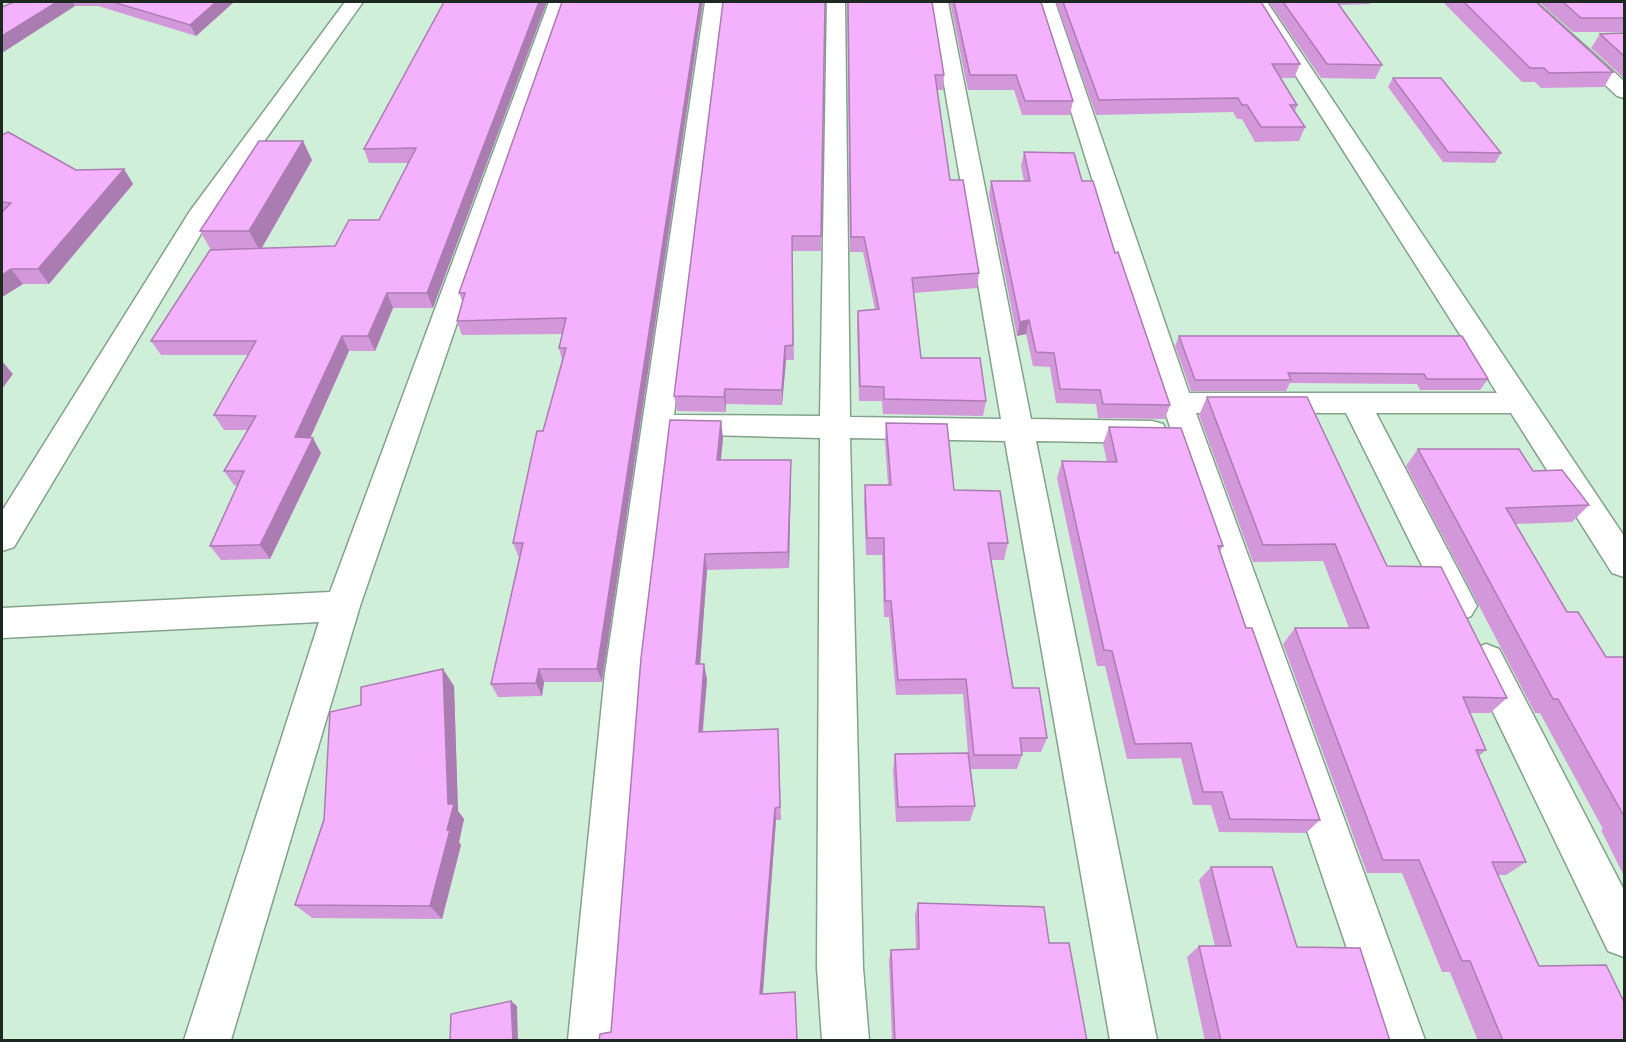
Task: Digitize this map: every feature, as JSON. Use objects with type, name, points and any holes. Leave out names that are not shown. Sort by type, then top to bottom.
[{"type":"street","points":[[2,538],[202,211],[354,2]]},
{"type":"street","points":[[207,1041],[342,606],[558,2]]},
{"type":"street","points":[[591,1041],[624,673],[714,2]]},
{"type":"street","points":[[836,2],[835,427],[840,968],[845,1041]]},
{"type":"street","points":[[939,2],[1134,1041]]},
{"type":"street","points":[[1046,2],[1182,418],[1402,1041]]},
{"type":"street","points":[[1258,2],[1624,563]]},
{"type":"street","points":[[1526,2],[1624,92]]},
{"type":"street","points":[[1567,40],[1590,40]]},
{"type":"street","points":[[658,424],[1018,430],[1356,403],[1519,403]]},
{"type":"street","points":[[1356,403],[1624,934]]},
{"type":"street","points":[[2,622],[342,606]]},
{"type":"building","points":[[14,2],[57,2],[2,36],[2,7]]},
{"type":"building","points":[[113,2],[216,2],[190,25]]},
{"type":"building","points":[[444,2],[539,2],[427,293],[387,293],[368,336],[342,336],[295,437],[313,438],[260,545],[210,546],[244,471],[224,471],[256,416],[214,415],[256,341],[151,341],[210,250],[335,246],[349,220],[379,220],[416,148],[364,149]]},
{"type":"building","points":[[562,2],[700,2],[597,669],[539,669],[536,683],[491,684],[523,543],[513,543],[537,431],[543,431],[566,348],[559,348],[566,318],[457,321],[465,293],[459,293]]},
{"type":"building","points":[[723,2],[825,2],[821,236],[792,236],[793,345],[785,346],[782,390],[725,389],[724,397],[674,396]]},
{"type":"building","points":[[848,2],[932,2],[944,75],[935,75],[950,180],[963,180],[979,273],[912,278],[921,358],[980,358],[986,401],[884,399],[884,387],[860,386],[858,311],[879,309],[864,237],[851,237]]},
{"type":"building","points":[[954,2],[1041,2],[1073,101],[1025,101],[1016,75],[970,75]]},
{"type":"building","points":[[1063,2],[1261,2],[1300,64],[1272,64],[1297,105],[1290,105],[1305,127],[1261,127],[1247,105],[1242,105],[1238,98],[1099,100]]},
{"type":"building","points":[[1283,2],[1337,2],[1382,65],[1327,64]]},
{"type":"building","points":[[1464,2],[1536,2],[1613,72],[1549,73],[1544,68],[1530,68]]},
{"type":"building","points":[[1563,2],[1624,2],[1624,18],[1581,18]]},
{"type":"building","points":[[1624,33],[1624,56],[1600,34]]},
{"type":"building","points":[[1393,78],[1441,78],[1501,153],[1448,152]]},
{"type":"building","points":[[8,132],[76,170],[124,169],[38,269],[11,269],[2,275],[2,212],[11,203],[2,202],[2,135]]},
{"type":"building","points":[[259,141],[303,141],[249,231],[200,231]]},
{"type":"building","points":[[1024,152],[1074,153],[1082,181],[1093,181],[1115,253],[1118,252],[1170,405],[1103,404],[1100,390],[1060,389],[1054,353],[1036,352],[1029,320],[1020,322],[991,181],[1030,181]]},
{"type":"building","points":[[1179,336],[1462,336],[1488,379],[1427,379],[1424,374],[1288,373],[1291,380],[1195,380]]},
{"type":"building","points":[[1207,397],[1307,397],[1387,566],[1441,567],[1507,698],[1463,697],[1486,750],[1476,750],[1526,862],[1492,862],[1539,966],[1606,965],[1624,1002],[1624,1041],[1503,1041],[1470,961],[1462,961],[1419,860],[1383,860],[1295,628],[1369,628],[1335,544],[1263,545]]},
{"type":"building","points":[[670,420],[721,421],[717,460],[791,460],[788,552],[705,554],[696,664],[704,664],[699,732],[778,729],[780,807],[775,808],[760,994],[795,992],[797,1041],[599,1041],[600,1034],[611,1032],[641,658]]},
{"type":"building","points":[[886,423],[947,424],[954,490],[1000,491],[1008,543],[988,543],[1013,688],[1039,688],[1047,738],[1020,738],[1022,755],[974,755],[966,679],[898,680],[891,601],[885,601],[884,538],[867,538],[865,485],[891,485]]},
{"type":"building","points":[[1109,427],[1181,428],[1223,546],[1218,546],[1246,628],[1252,628],[1320,820],[1230,819],[1222,792],[1203,792],[1191,743],[1135,744],[1112,651],[1104,650],[1062,461],[1117,462]]},
{"type":"building","points":[[1418,449],[1519,449],[1533,471],[1562,470],[1589,505],[1506,508],[1567,612],[1578,612],[1606,657],[1624,657],[1624,816],[1558,699],[1553,699]]},
{"type":"building","points":[[443,669],[448,804],[454,804],[447,830],[450,830],[430,906],[295,905],[324,820],[330,712],[361,705],[361,687]]},
{"type":"building","points":[[968,753],[975,806],[898,807],[895,754]]},
{"type":"building","points":[[1211,867],[1272,867],[1297,947],[1360,948],[1390,1041],[1221,1041],[1199,946],[1231,946]]},
{"type":"building","points":[[918,903],[1044,907],[1049,943],[1069,943],[1087,1041],[895,1041],[891,950],[919,949]]},
{"type":"building","points":[[511,1001],[513,1041],[450,1041],[451,1014]]}]
